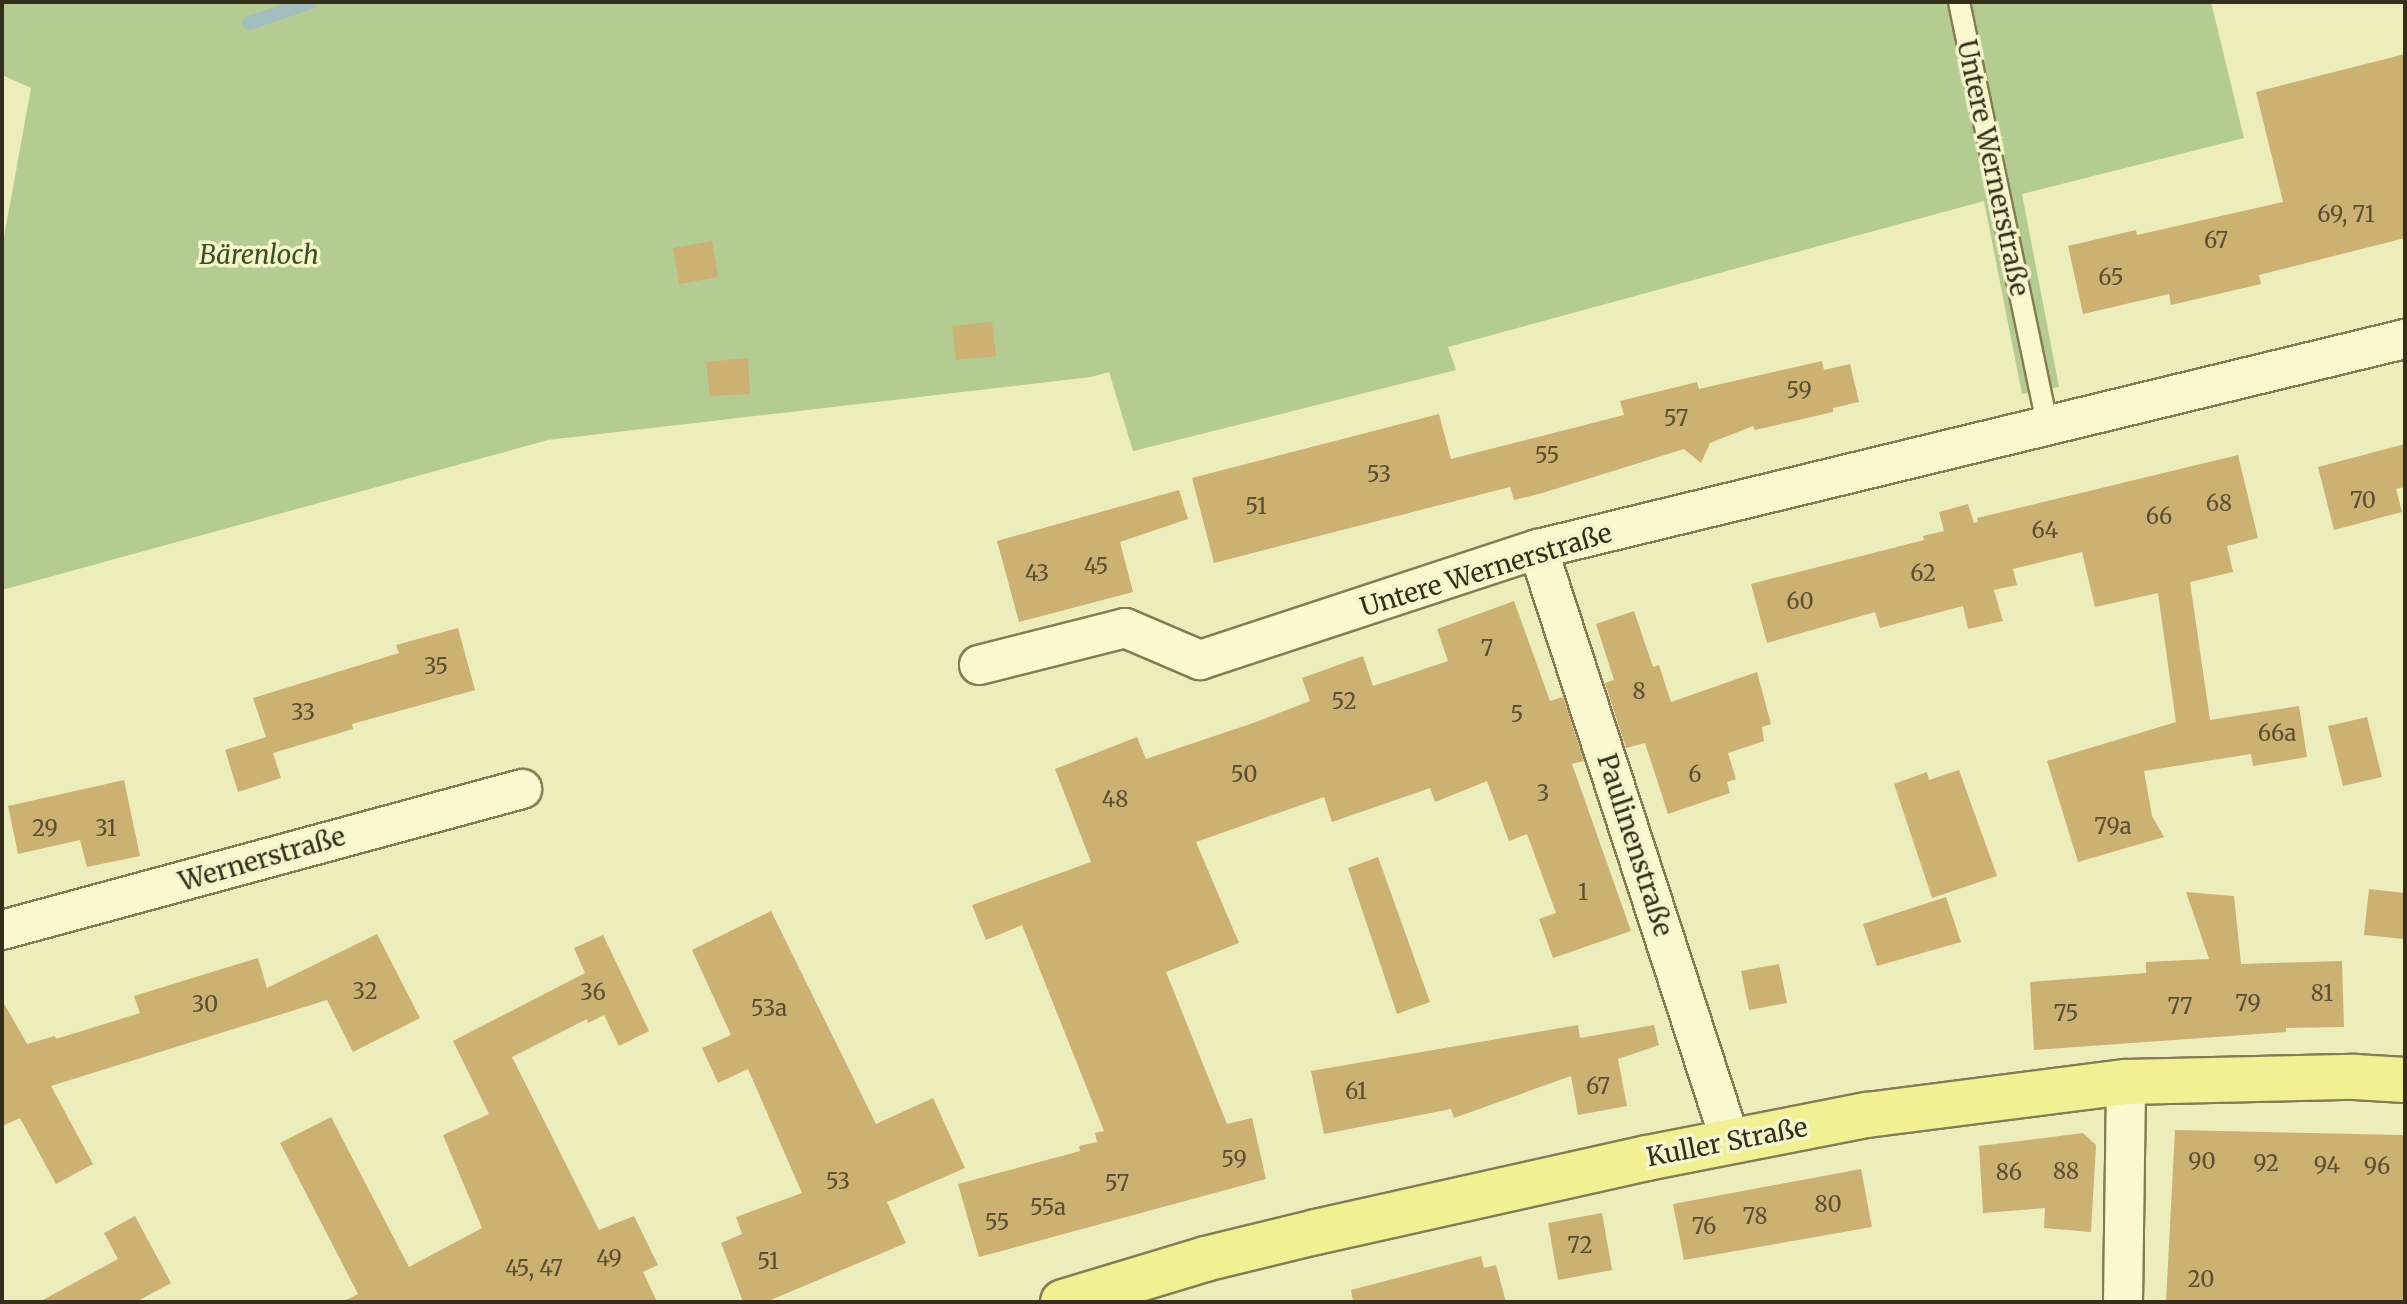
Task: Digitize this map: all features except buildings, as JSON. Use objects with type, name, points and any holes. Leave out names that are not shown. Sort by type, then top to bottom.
[{"type":"main road","name":"Kuller Straße","points":[[1063,1302],[1205,1259],[1316,1232],[1730,1140],[1914,1108],[2126,1082],[2355,1077],[2405,1080]]},
{"type":"street","name":"Untere Wernerstraße","points":[[979,665],[1125,628],[1200,660],[1538,549],[2048,428],[2405,339]]},
{"type":"street","name":"Paulinenstraße","points":[[1538,549],[1730,1140]]},
{"type":"street","name":"Wernerstraße","points":[[2,930],[522,789]]},
{"type":"street","points":[[2123,1302],[2126,1082]]},
{"type":"lane","name":"Untere Wernerstraße","points":[[1959,2],[2048,428]]},
{"type":"green space","name":"Bärenloch","points":[[2,2],[2211,2],[2244,138],[2022,194],[2059,387],[2022,394],[1984,201],[1448,347],[1456,370],[1133,451],[1109,372],[1091,377],[548,440],[2,590],[2,248],[31,88],[2,75]]},
{"type":"waterway","points":[[249,23],[311,2]]}]
